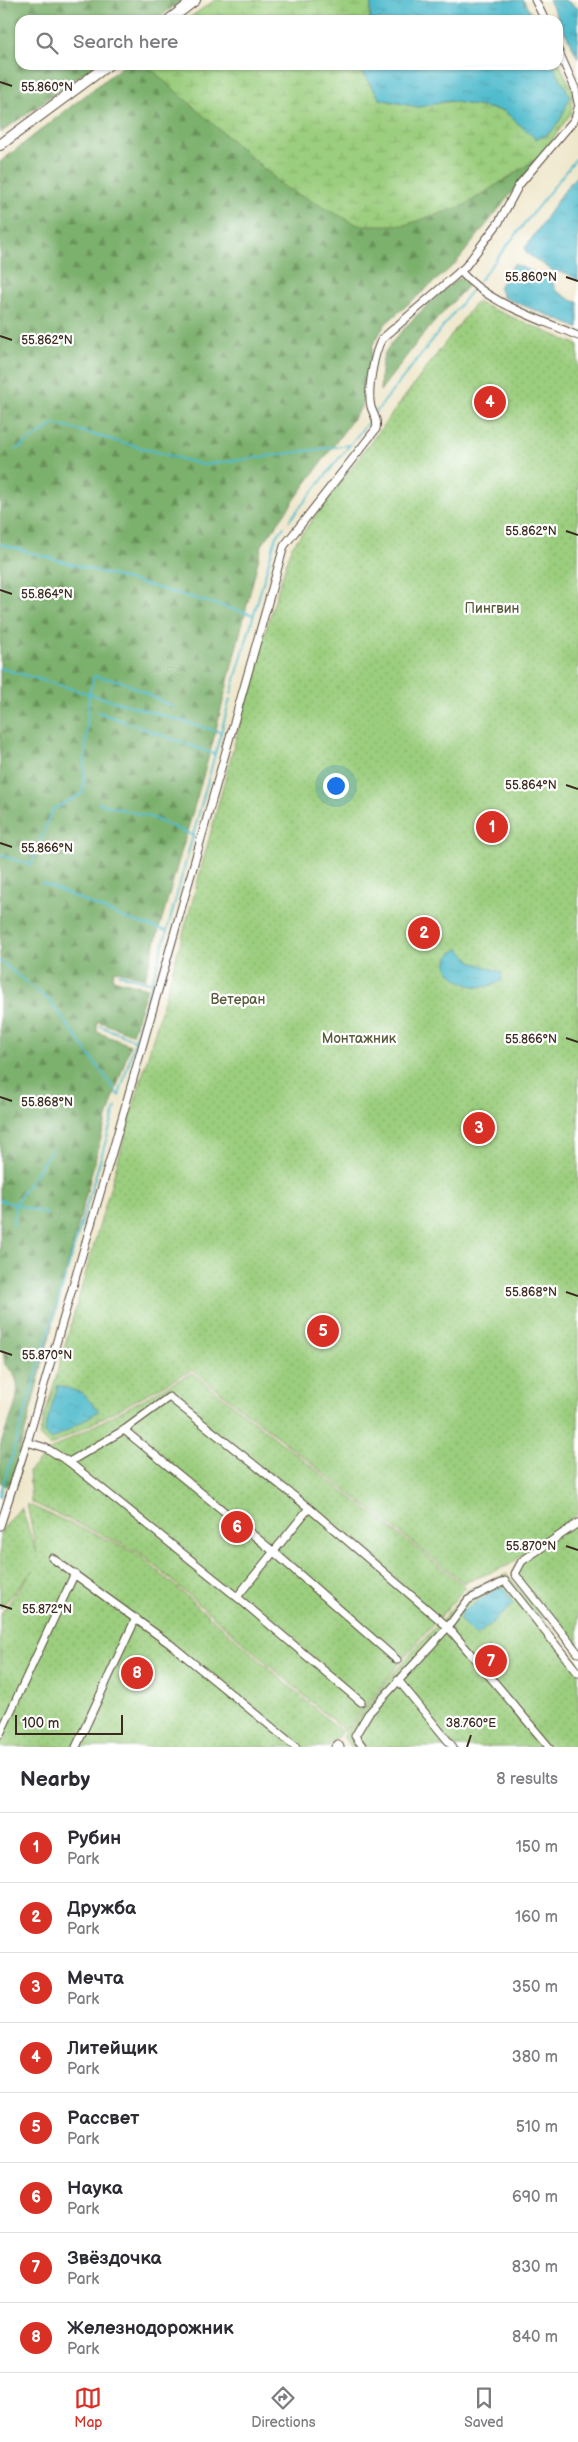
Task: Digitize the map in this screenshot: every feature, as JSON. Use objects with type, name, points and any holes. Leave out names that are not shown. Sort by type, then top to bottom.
[{"type":"street","points":[[176,15],[195,0]]},
{"type":"street","points":[[535,0],[542,15]]},
{"type":"street","points":[[563,61],[575,88],[578,103]]},
{"type":"street","points":[[0,145],[101,70]]},
{"type":"street","points":[[0,1526],[28,1442],[116,1139],[284,546],[376,429],[378,422],[371,408],[370,396],[376,348],[382,339],[460,271],[488,238],[499,222],[518,185],[570,125],[578,108]]},
{"type":"street","points":[[460,271],[479,290],[578,336]]},
{"type":"street","points":[[69,1462],[124,1430],[169,1397],[309,1508],[448,1627],[550,1747]]},
{"type":"street","points":[[124,1430],[274,1552],[397,1660]]},
{"type":"street","points":[[28,1442],[46,1448],[69,1462],[237,1597],[361,1702]]},
{"type":"street","points":[[237,1597],[309,1508]]},
{"type":"street","points":[[578,1533],[577,1523],[522,1561],[515,1574],[578,1653]]},
{"type":"street","points":[[52,1558],[170,1644],[296,1747]]},
{"type":"street","points":[[0,1734],[75,1573]]},
{"type":"street","points":[[363,1747],[355,1736],[368,1714],[448,1627],[468,1600],[505,1582],[578,1672]]},
{"type":"street","points":[[76,1747],[136,1618]]},
{"type":"street","points":[[398,1680],[453,1747]]},
{"type":"street","points":[[335,1747],[338,1744],[340,1747]]},
{"type":"green space","points":[[0,0],[182,0],[162,15],[15,15],[15,70],[88,70],[0,133]]},
{"type":"green space","points":[[215,0],[380,0],[371,2],[370,15],[193,15]]},
{"type":"green space","points":[[118,70],[152,70],[286,188],[405,225],[465,205],[540,157],[455,264],[386,323],[373,344],[362,406],[262,545],[212,745],[145,978],[114,970],[113,979],[147,988],[132,1034],[97,1021],[97,1032],[130,1045],[101,1137],[12,1482],[7,1487],[0,1482],[0,1447],[15,1404],[17,1383],[13,1373],[5,1365],[3,1350],[0,1350],[0,162]]},
{"type":"green space","points":[[152,70],[361,70],[380,99],[418,107],[450,101],[504,111],[521,126],[547,136],[560,120],[570,96],[555,70],[562,70],[573,91],[571,113],[540,157],[465,205],[405,225],[358,225],[286,188]]},
{"type":"green space","points":[[460,278],[469,284],[421,337],[380,391],[382,362],[389,346],[432,300]]},
{"type":"green space","points":[[476,302],[578,345],[578,1514],[509,1565],[464,1583],[192,1370],[50,1446],[39,1436],[193,899],[259,652],[291,548]]},
{"type":"green space","points":[[192,1373],[466,1587],[398,1665],[345,1731],[140,1553],[31,1502],[29,1471],[53,1448]]},
{"type":"green space","points":[[27,1504],[138,1554],[342,1732],[328,1747],[0,1747],[0,1615],[34,1569],[0,1609],[0,1533],[21,1507],[37,1554]]},
{"type":"green space","points":[[578,1518],[578,1653],[512,1572],[519,1561]]},
{"type":"green space","points":[[507,1574],[578,1662],[578,1747],[352,1747],[343,1737],[387,1681],[469,1589]]},
{"type":"water","points":[[380,0],[523,0],[532,15],[370,15],[371,2]]},
{"type":"water","points":[[549,0],[565,0],[578,8],[578,58],[563,28],[563,15],[556,15]]},
{"type":"water","points":[[361,70],[556,70],[570,96],[562,116],[554,128],[549,133],[536,139],[504,111],[450,101],[418,107],[380,99]]},
{"type":"water","points":[[578,174],[578,281],[566,273],[553,271],[526,253],[525,248]]},
{"type":"water","points":[[514,264],[552,280],[555,290],[578,302],[578,328],[503,297],[499,287]]},
{"type":"water","points":[[460,949],[472,962],[501,972],[502,980],[490,986],[477,987],[456,978],[449,970],[447,962],[450,955]]},
{"type":"water","points":[[58,1385],[82,1393],[99,1411],[52,1440],[44,1433]]},
{"type":"water","points":[[502,1586],[514,1604],[476,1636],[460,1620],[461,1612]]},
{"type":"waterway","points":[[479,281],[578,156]]},
{"type":"waterway","points":[[376,412],[471,291]]},
{"type":"waterway","points":[[289,521],[369,421]]},
{"type":"waterway","points":[[17,449],[55,424],[203,465],[349,445]]},
{"type":"waterway","points":[[231,694],[276,537],[284,527]]},
{"type":"waterway","points":[[0,544],[254,615]]},
{"type":"waterway","points":[[0,668],[220,732]]},
{"type":"waterway","points":[[0,855],[31,865],[52,810],[83,793],[89,694],[94,676],[121,681],[173,707]]},
{"type":"waterway","points":[[119,1096],[167,931],[230,699]]},
{"type":"waterway","points":[[98,712],[214,754]]},
{"type":"waterway","points":[[98,803],[150,817],[194,836]]},
{"type":"waterway","points":[[42,883],[129,920],[167,931]]},
{"type":"waterway","points":[[0,961],[51,1002],[119,1096]]},
{"type":"waterway","points":[[119,974],[153,983]]},
{"type":"waterway","points":[[100,1026],[135,1040]]},
{"type":"waterway","points":[[0,1496],[116,1107]]},
{"type":"waterway","points":[[13,1226],[15,1204],[52,1149]]},
{"type":"waterway","points":[[0,1200],[47,1214]]},
{"type":"place","name":"Литейщик","points":[[490,402]]},
{"type":"place","name":"Рубин","points":[[492,827]]},
{"type":"place","name":"Дружба","points":[[424,933]]},
{"type":"place","name":"Мечта","points":[[479,1128]]},
{"type":"place","name":"Рассвет","points":[[323,1331]]},
{"type":"place","name":"Наука","points":[[237,1527]]},
{"type":"place","name":"Звёздочка","points":[[491,1661]]},
{"type":"place","name":"Железнодорожник","points":[[137,1673]]},
{"type":"park label","name":"Пингвин","points":[[492,608]]},
{"type":"park label","name":"Ветеран","points":[[238,999]]},
{"type":"park label","name":"Монтажник","points":[[359,1038]]}]
